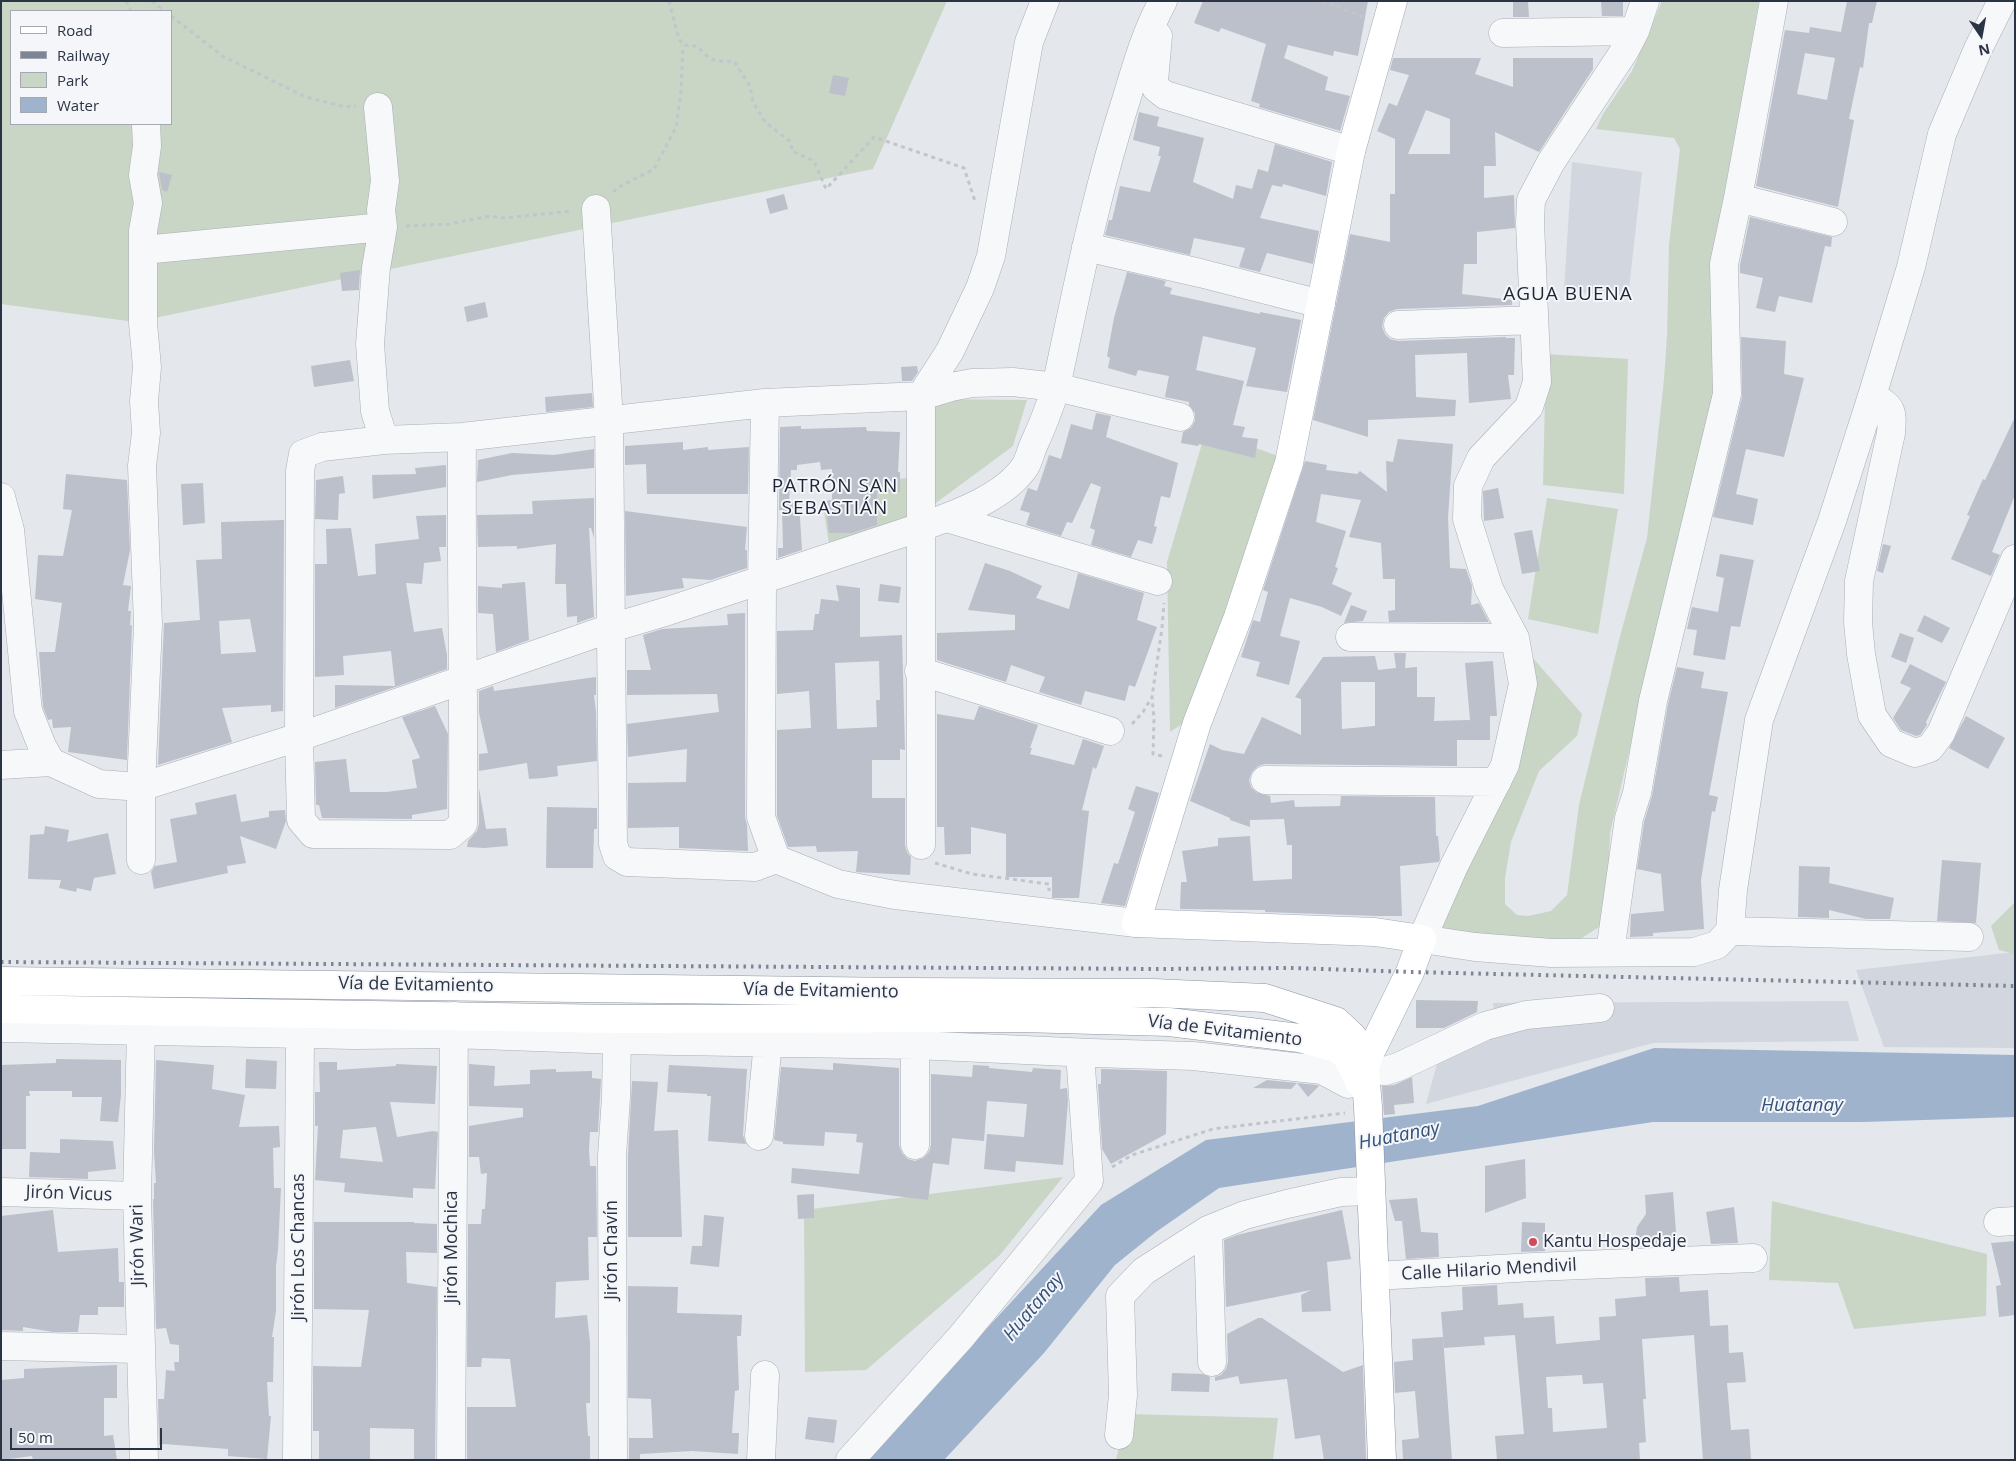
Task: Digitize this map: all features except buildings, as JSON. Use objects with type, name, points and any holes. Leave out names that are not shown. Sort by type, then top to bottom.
[{"type":"main road","points":[[1382,1460],[1371,1184],[1365,1098],[1370,1053],[1410,972],[1422,939],[1375,932],[1136,923],[1197,723],[1238,617],[1289,463],[1351,151],[1390,14]]},
{"type":"main road","name":"Vía de Evitamiento","points":[[1,981],[906,992],[1154,993],[1265,998],[1336,1021],[1353,1037],[1360,1054],[1365,1098]]},
{"type":"main road","name":"Vía de Evitamiento","points":[[1,1009],[454,1025],[619,1018],[1020,1018],[1169,1022],[1299,1038],[1336,1048],[1347,1056],[1365,1098]]},
{"type":"street","points":[[920,845],[921,396],[950,351],[980,288],[991,256],[1029,42],[1044,1]]},
{"type":"street","points":[[1646,1],[1635,31],[1625,50],[1551,162],[1531,200],[1530,223],[1537,382],[1529,407],[1481,458],[1468,486],[1467,519],[1489,589],[1515,638],[1523,684],[1505,765],[1454,866],[1422,939],[1475,947],[1551,953],[1694,952],[1717,945],[1730,931],[1733,890],[1760,720],[1832,521],[1872,396],[1911,267],[1942,134],[1978,49],[2002,1]]},
{"type":"street","points":[[1610,952],[1629,818],[1637,793],[1653,701],[1727,394],[1724,264],[1774,1]]},
{"type":"street","points":[[1157,13],[1158,36],[1154,81],[1156,88],[1165,95],[1351,151]]},
{"type":"street","points":[[1,765],[51,762],[99,784],[141,787],[299,737],[612,628],[921,527],[947,518],[988,498],[1010,482],[1025,466],[1048,414],[1056,386],[1086,247],[1120,117],[1157,13]]},
{"type":"street","points":[[1503,33],[1635,31]]},
{"type":"street","points":[[378,107],[385,181],[381,210],[383,228],[376,268],[370,344],[375,411],[384,440]]},
{"type":"street","points":[[140,860],[148,624],[142,466],[146,433],[144,401],[147,368],[143,323],[143,231],[148,202],[143,175],[147,146],[146,125]]},
{"type":"street","points":[[1738,198],[1833,222]]},
{"type":"street","points":[[596,209],[609,420],[613,844],[617,856],[627,862],[754,867],[776,859],[838,884],[895,895],[1136,923]]},
{"type":"street","points":[[143,250],[383,228]]},
{"type":"street","points":[[1086,247],[1200,273],[1321,304]]},
{"type":"street","points":[[1398,325],[1534,320]]},
{"type":"street","points":[[462,437],[463,824],[450,835],[313,834],[301,820],[299,737],[300,471],[304,454],[322,447],[384,440],[462,437],[765,404],[921,396],[950,387],[972,383],[1012,382],[1056,386],[1180,417]]},
{"type":"street","points":[[1872,396],[1888,405],[1893,414],[1891,433],[1859,581],[1858,622],[1861,654],[1872,715],[1891,743],[1914,753],[1930,748],[1941,733],[2015,559]]},
{"type":"street","points":[[765,404],[761,817],[776,859]]},
{"type":"street","points":[[1,498],[10,530],[28,711],[42,746],[51,762]]},
{"type":"street","points":[[947,518],[1158,581]]},
{"type":"street","points":[[1350,637],[1515,638]]},
{"type":"street","points":[[919,671],[1110,731]]},
{"type":"street","points":[[1265,780],[1497,782]]},
{"type":"street","points":[[1730,931],[1970,937]]},
{"type":"street","points":[[1,1028],[300,1034],[454,1025],[617,1040],[915,1045],[1203,1057],[1322,1070],[1348,1084],[1365,1098],[1385,1071],[1398,1067],[1485,1026],[1526,1015],[1600,1008]]},
{"type":"street","name":"Jirón Mochica","points":[[451,1460],[454,1025]]},
{"type":"street","name":"Jirón Wari","points":[[141,1030],[137,1196],[144,1460]]},
{"type":"street","name":"Jirón Los Chancas","points":[[297,1460],[300,1034]]},
{"type":"street","name":"Jirón Chavín","points":[[613,1460],[612,1165],[617,1040]]},
{"type":"street","points":[[759,1136],[768,1042]]},
{"type":"street","points":[[915,1045],[915,1144]]},
{"type":"street","points":[[850,1460],[961,1337],[1089,1181],[1080,1053]]},
{"type":"street","points":[[1119,1435],[1123,1395],[1120,1296],[1144,1271],[1208,1230],[1245,1215],[1371,1184]]},
{"type":"street","name":"Jirón Vicus","points":[[1,1192],[137,1196]]},
{"type":"street","points":[[1208,1230],[1212,1362]]},
{"type":"street","name":"Calle Hilario Mendivil","points":[[1375,1276],[1753,1258]]},
{"type":"street","points":[[1,1346],[140,1349]]},
{"type":"street","points":[[761,1460],[765,1375]]},
{"type":"path","points":[[152,1],[165,10]]},
{"type":"path","points":[[383,228],[449,224],[490,216],[503,218],[596,209],[619,187],[654,169],[676,127],[681,92],[683,45],[679,39],[669,1]]},
{"type":"path","points":[[1322,1],[1390,14]]},
{"type":"path","points":[[172,17],[224,57],[306,97],[345,107],[362,105],[378,107]]},
{"type":"path","points":[[683,45],[697,46],[710,60],[717,62],[734,61],[750,86],[753,102],[766,122],[791,142],[792,152],[814,161],[826,189],[874,137],[964,168],[976,206]]},
{"type":"path","points":[[1158,581],[1164,604],[1152,697],[1154,718],[1153,754],[1163,756],[1168,751]]},
{"type":"path","points":[[1110,731],[1129,727],[1144,712],[1152,697]]},
{"type":"path","points":[[920,845],[925,860],[972,874],[1049,884],[1051,914]]},
{"type":"path","points":[[1089,1181],[1132,1155],[1213,1129],[1365,1098]]},
{"type":"shaded area","points":[[1572,162],[1642,172],[1628,298],[1564,291]]},
{"type":"shaded area","points":[[2015,952],[2015,1048],[1884,1047],[1856,970]]},
{"type":"shaded area","points":[[1848,1001],[1859,1041],[1653,1043],[1426,1104],[1443,1042],[1496,1032],[1493,1003]]},
{"type":"green space","points":[[1,1],[947,1],[873,169],[135,322],[1,304]]},
{"type":"green space","points":[[1662,1],[1759,1],[1713,259],[1713,394],[1610,833],[1607,912],[1599,927],[1571,945],[1439,929],[1531,656],[1582,714],[1577,736],[1539,771],[1511,842],[1505,878],[1505,904],[1517,915],[1528,916],[1551,911],[1567,895],[1579,805],[1619,640],[1647,538],[1664,379],[1669,245],[1680,149],[1674,138],[1596,129],[1603,114],[1632,71]]},
{"type":"green space","points":[[1546,354],[1628,359],[1624,494],[1543,485]]},
{"type":"green space","points":[[926,399],[1027,400],[1013,446],[925,511]]},
{"type":"green space","points":[[1206,430],[1278,456],[1196,715],[1170,732],[1167,562]]},
{"type":"green space","points":[[910,478],[910,519],[830,550],[824,511],[850,509],[849,482]]},
{"type":"green space","points":[[1547,498],[1618,509],[1598,634],[1528,619]]},
{"type":"green space","points":[[2015,902],[2015,954],[1999,950],[1991,926]]},
{"type":"green space","points":[[1063,1177],[1000,1255],[866,1370],[805,1372],[804,1210]]},
{"type":"green space","points":[[1772,1201],[1987,1254],[1986,1316],[1854,1329],[1838,1283],[1769,1280]]},
{"type":"green space","points":[[1127,1414],[1278,1418],[1273,1460],[1116,1460]]},
{"type":"water","name":"Huatanay","points":[[1654,1048],[2015,1055],[2015,1117],[1863,1122],[1653,1122],[1219,1188],[1156,1232],[1115,1265],[1044,1353],[944,1460],[865,1460],[1101,1205],[1206,1140],[1478,1106]]},
{"type":"railway","points":[[1,962],[1158,969],[1290,968],[2015,986]]},
{"type":"place","name":"Kantu Hospedaje","points":[[1533,1242]]},
{"type":"district","name":"AGUA BUENA","points":[[1568,295]]},
{"type":"district","name":"PATRÓN SAN SEBASTIÁN","points":[[835,498]]}]
